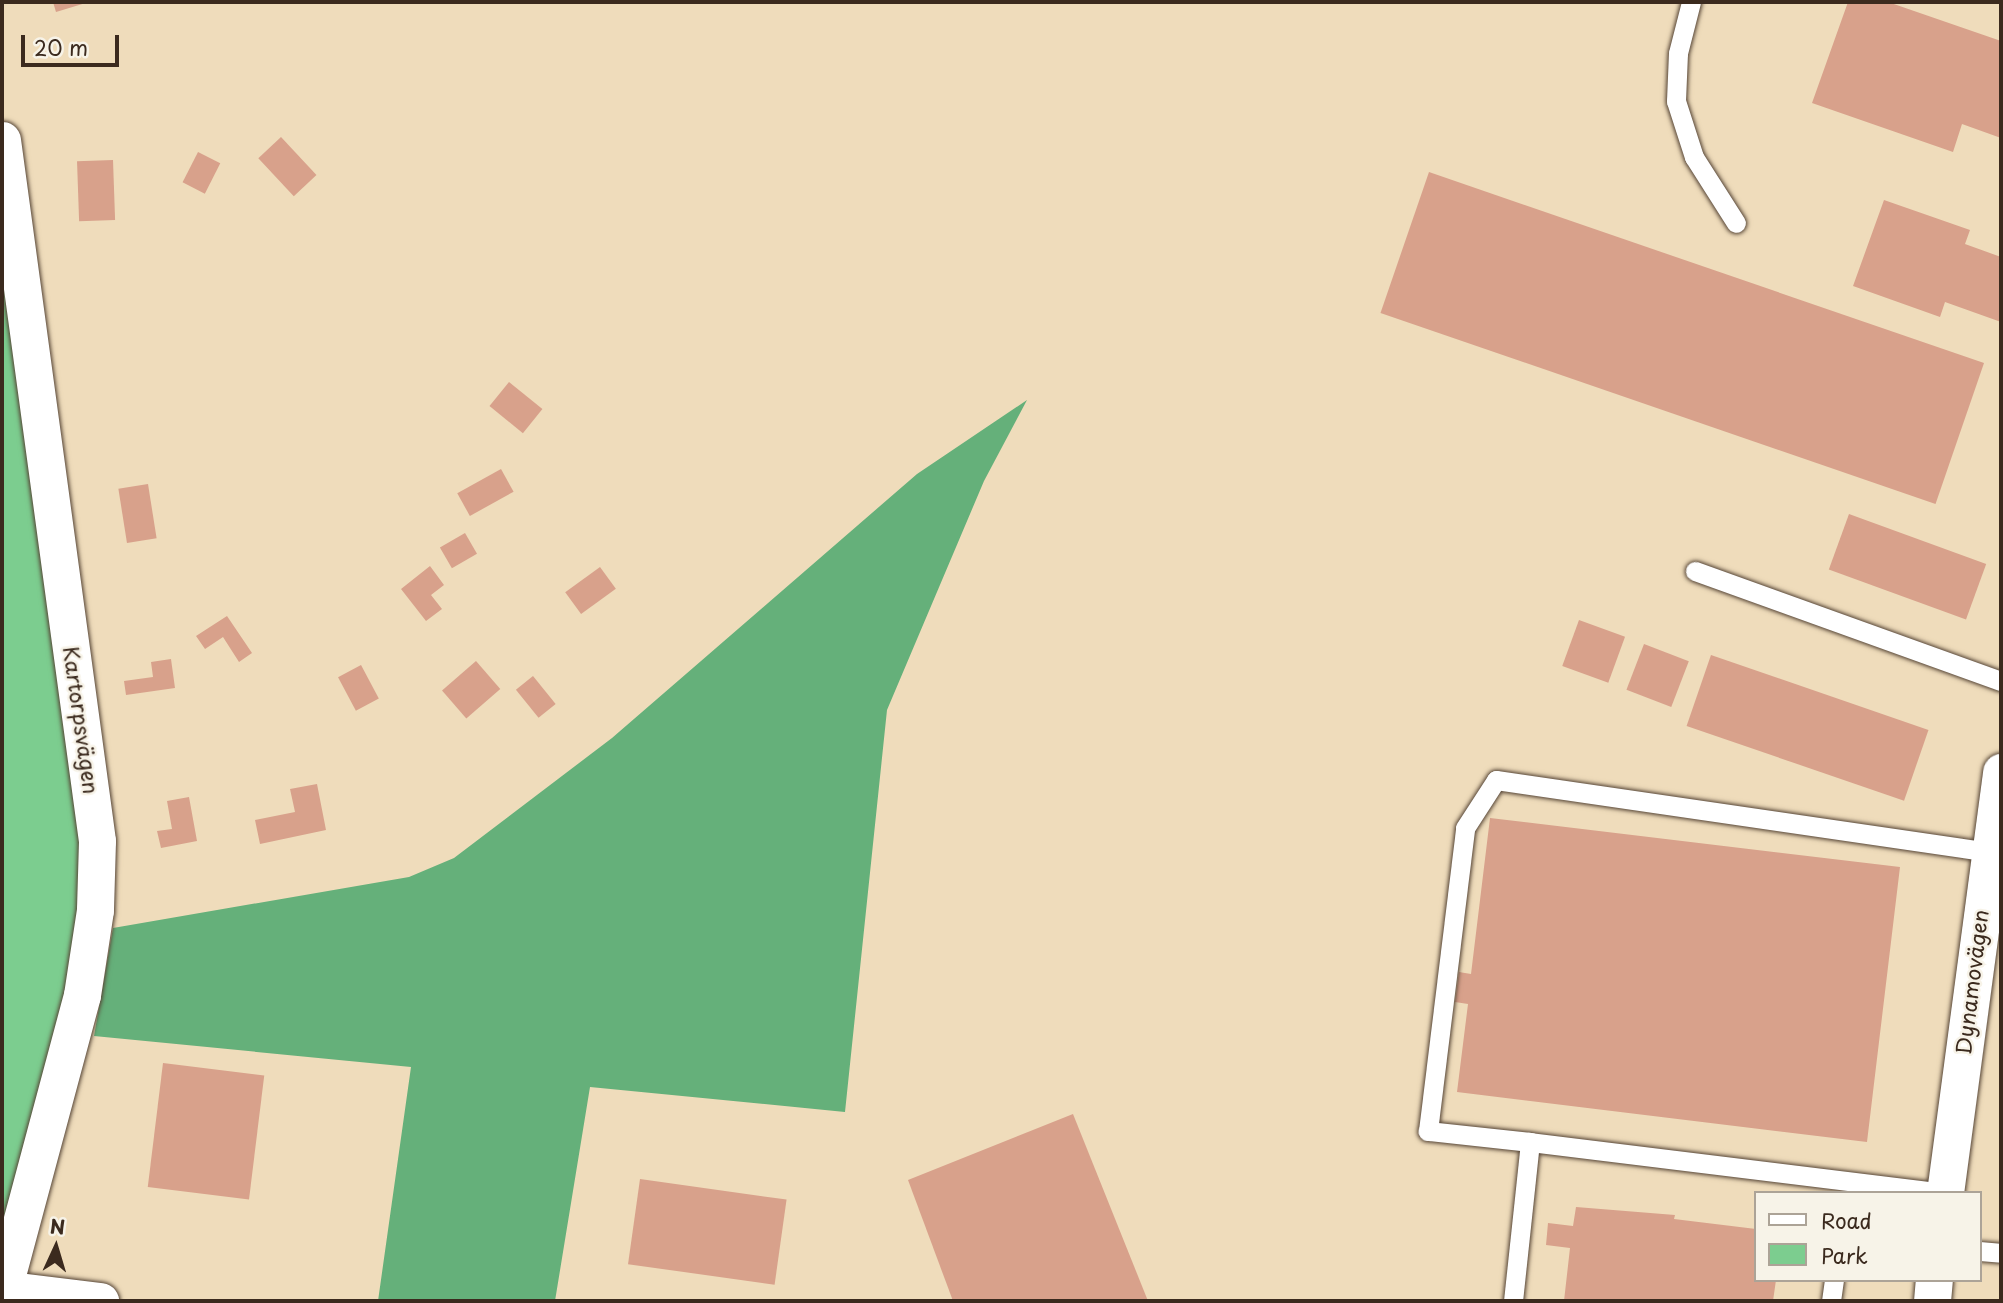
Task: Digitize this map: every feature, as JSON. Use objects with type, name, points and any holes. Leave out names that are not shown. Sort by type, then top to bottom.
[{"type":"street","name":"Kartorpsvägen","points":[[2,139],[97,841],[95,910],[82,995],[2,1291]]},
{"type":"street","name":"Dynamovägen","points":[[1945,1191],[1992,896],[1989,852],[2001,772]]},
{"type":"street","points":[[1932,1301],[1934,1282]]},
{"type":"street","points":[[2,1291],[100,1301]]},
{"type":"lane","points":[[1691,2],[1678,53],[1676,101],[1694,157],[1736,223]]},
{"type":"lane","points":[[1695,571],[2001,681]]},
{"type":"lane","points":[[1912,1191],[1845,1187],[1530,1142],[1428,1131],[1465,828],[1496,780],[1989,852]]},
{"type":"lane","points":[[1513,1301],[1530,1142]]},
{"type":"lane","points":[[1982,1251],[2001,1253]]},
{"type":"lane","points":[[1831,1301],[1834,1282]]},
{"type":"green space","points":[[2,169],[102,914],[40,1169],[2,1222]]},
{"type":"green space","points":[[1027,400],[984,481],[887,710],[845,1112],[590,1087],[555,1301],[378,1301],[411,1067],[94,1036],[113,928],[409,877],[454,858],[612,738],[917,474]]},
{"type":"building","points":[[53,2],[89,2],[56,12]]},
{"type":"building","points":[[1848,2],[1888,2],[2001,41],[2001,138],[1962,124],[1953,152],[1812,103]]},
{"type":"building","points":[[281,137],[316,175],[294,196],[258,158]]},
{"type":"building","points":[[198,152],[220,163],[205,194],[183,182]]},
{"type":"building","points":[[113,160],[115,220],[79,221],[77,161]]},
{"type":"building","points":[[1429,172],[1984,363],[1936,504],[1380,313]]},
{"type":"building","points":[[1884,200],[1970,230],[1965,244],[2001,257],[2001,322],[1945,302],[1940,317],[1853,286]]},
{"type":"building","points":[[509,382],[542,409],[523,433],[489,406]]},
{"type":"building","points":[[501,469],[514,492],[470,516],[457,493]]},
{"type":"building","points":[[148,484],[157,538],[127,543],[118,489]]},
{"type":"building","points":[[1849,514],[1986,564],[1966,619],[1829,569]]},
{"type":"building","points":[[465,533],[477,554],[452,568],[440,548]]},
{"type":"building","points":[[430,566],[444,585],[431,595],[442,609],[426,621],[401,589]]},
{"type":"building","points":[[600,567],[616,589],[581,614],[565,592]]},
{"type":"building","points":[[227,616],[252,653],[239,662],[223,637],[205,649],[196,636]]},
{"type":"building","points":[[1579,620],[1625,637],[1608,683],[1562,666]]},
{"type":"building","points":[[1644,644],[1689,661],[1671,707],[1626,690]]},
{"type":"building","points":[[1711,655],[1928,730],[1904,801],[1687,726]]},
{"type":"building","points":[[171,659],[175,688],[126,695],[124,681],[153,677],[151,662]]},
{"type":"building","points":[[476,661],[500,689],[466,718],[442,691]]},
{"type":"building","points":[[361,665],[379,699],[356,711],[338,677]]},
{"type":"building","points":[[533,676],[556,704],[539,718],[516,690]]},
{"type":"building","points":[[317,784],[326,830],[260,844],[255,820],[295,812],[290,789]]},
{"type":"building","points":[[189,797],[197,841],[161,848],[157,831],[172,829],[167,801]]},
{"type":"building","points":[[1490,818],[1900,867],[1867,1142],[1457,1092],[1468,1004],[1455,1002],[1459,972],[1471,974]]},
{"type":"building","points":[[163,1063],[264,1075],[249,1199],[148,1187]]},
{"type":"building","points":[[1073,1114],[1148,1301],[953,1301],[908,1180]]},
{"type":"building","points":[[640,1179],[787,1200],[775,1285],[628,1264]]},
{"type":"building","points":[[1576,1207],[1675,1215],[1674,1219],[1755,1229],[1755,1282],[1776,1282],[1773,1301],[1564,1301],[1570,1248],[1546,1245],[1548,1223],[1573,1226]]}]
